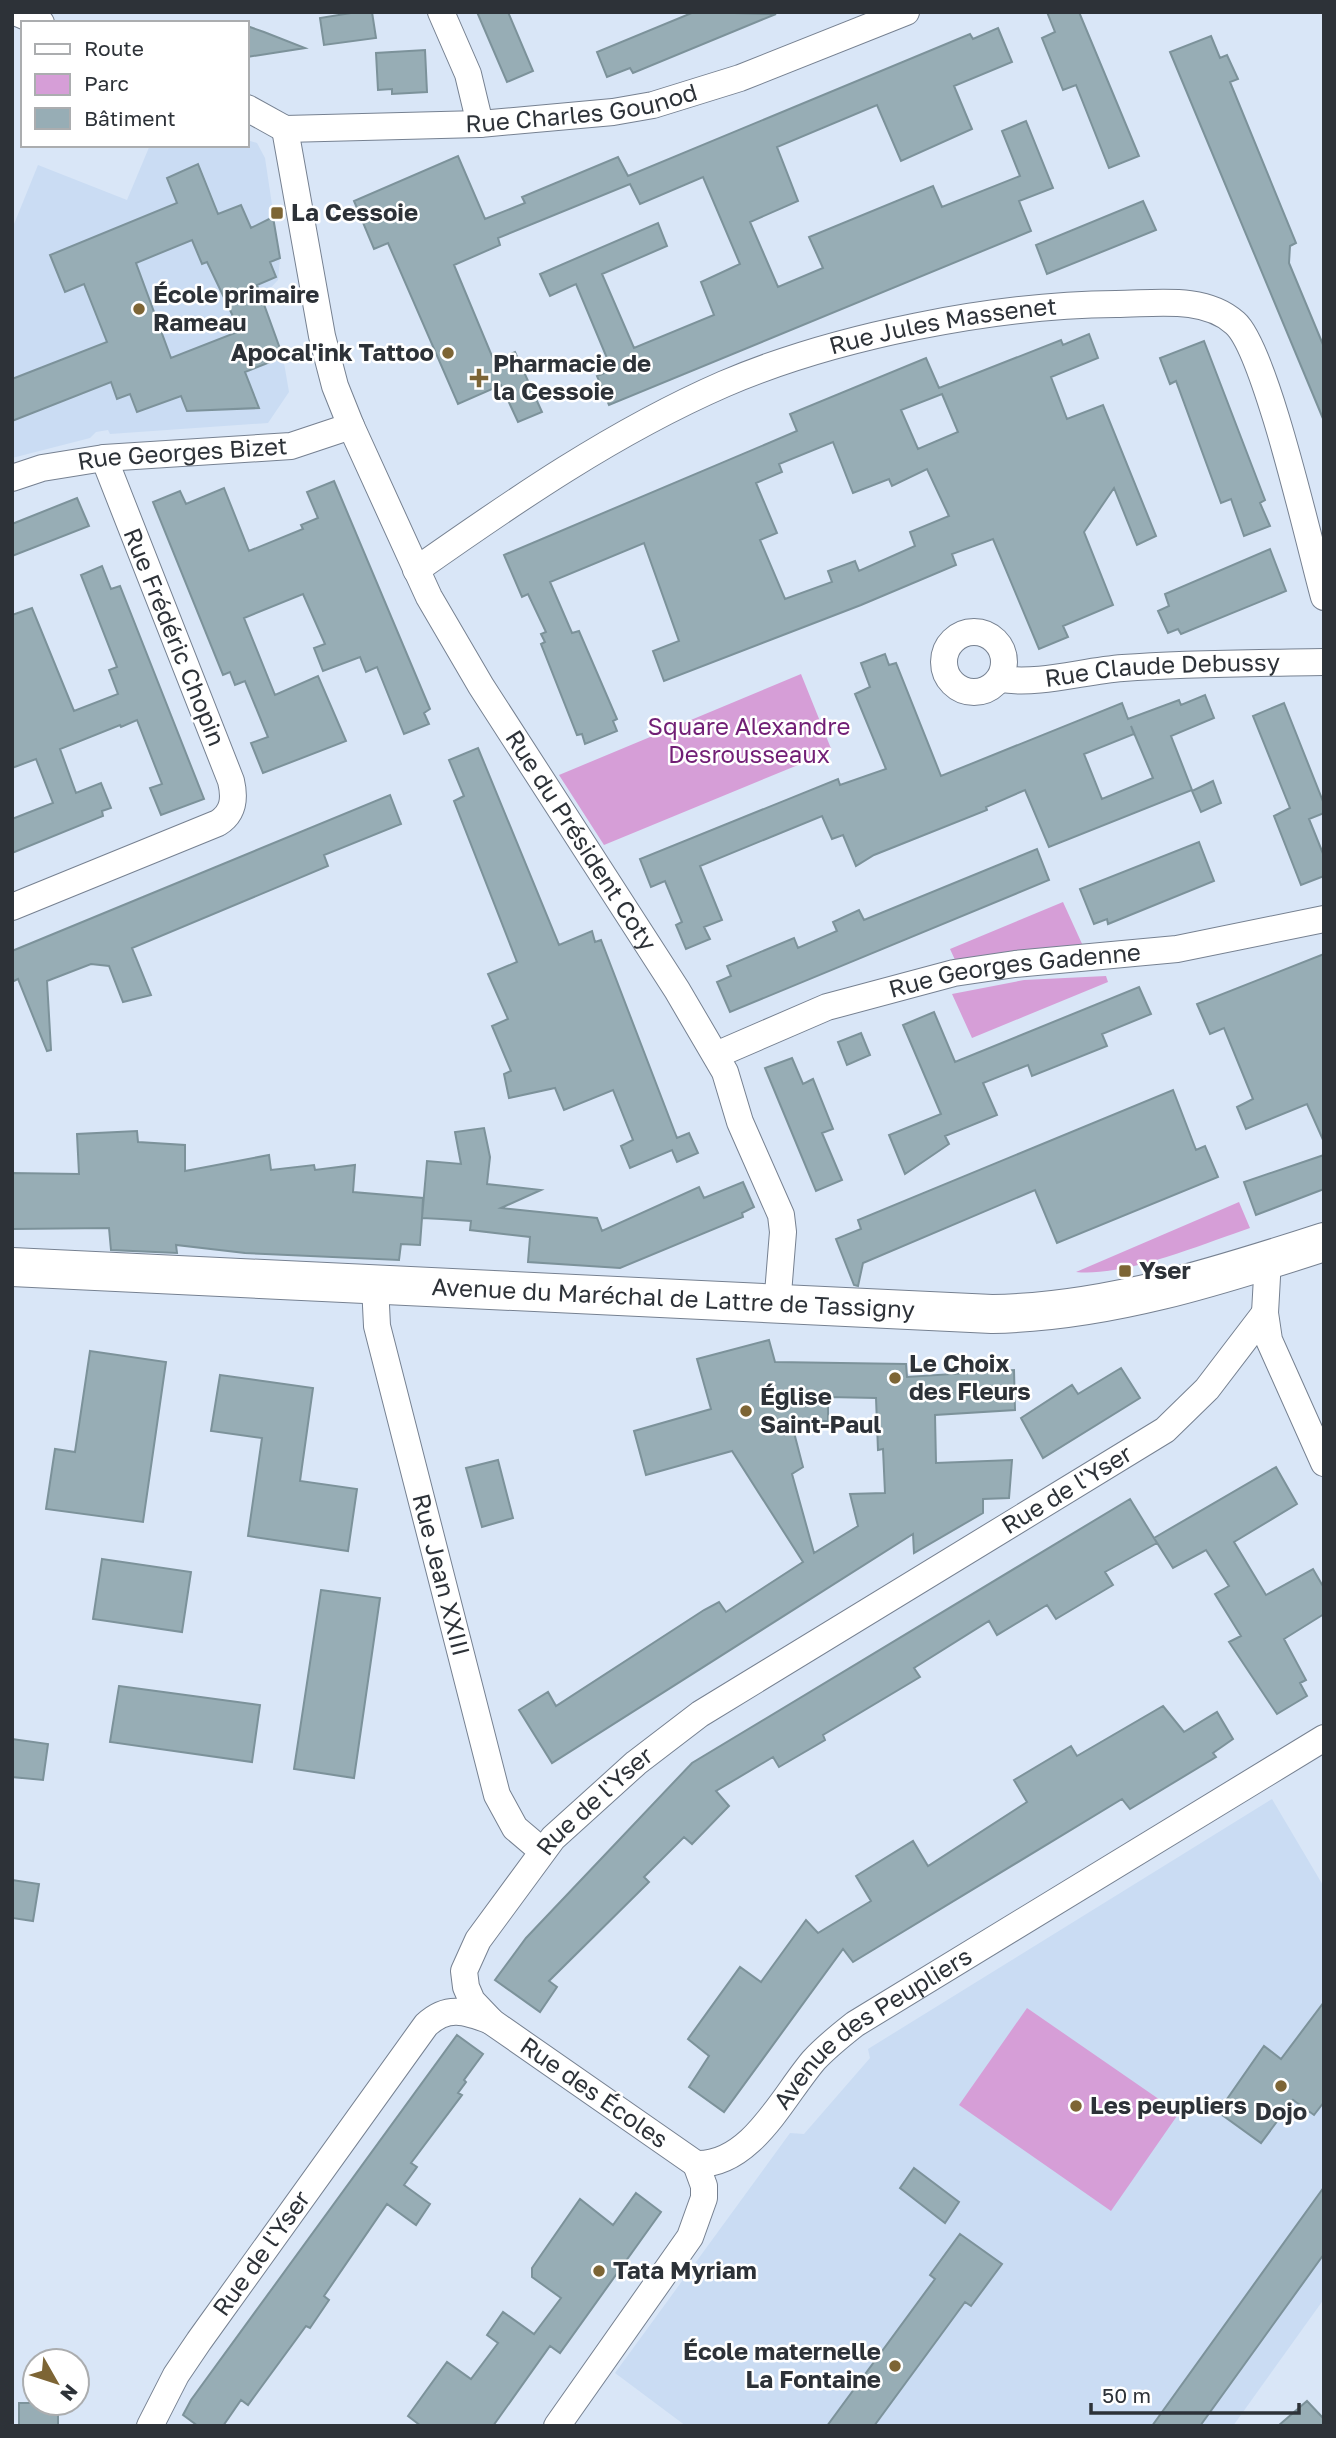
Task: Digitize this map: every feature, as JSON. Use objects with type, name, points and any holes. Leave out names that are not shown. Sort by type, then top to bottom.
[{"type":"main road","name":"Avenue du Maréchal de Lattre de Tassigny","points":[[12,1267],[980,1314],[1053,1311],[1114,1302],[1324,1242]]},
{"type":"street","points":[[15,12],[36,21]]},
{"type":"street","points":[[441,12],[468,74],[480,124]]},
{"type":"street","name":"Rue Charles Gounod","points":[[285,129],[480,124],[573,118],[653,105],[740,78],[906,12]]},
{"type":"street","points":[[248,109],[285,129]]},
{"type":"street","name":"Rue du Président Coty","points":[[285,129],[322,336],[335,386],[351,426],[416,570],[481,686],[716,1055],[740,1122],[781,1215],[783,1232],[777,1306]]},
{"type":"street","name":"Rue Jules Massenet","points":[[416,570],[596,450],[661,415],[764,369],[819,351],[918,327],[989,315],[1095,304],[1197,306],[1235,322],[1250,344],[1286,456],[1324,597]]},
{"type":"street","name":"Rue Georges Bizet","points":[[12,478],[42,468],[104,458],[291,446],[351,426]]},
{"type":"street","name":"Rue Frédéric Chopin","points":[[12,907],[226,817],[233,801],[231,781],[104,458]]},
{"type":"street","name":"Rue Claude Debussy","points":[[1000,679],[1022,682],[1163,665],[1324,662]]},
{"type":"street","name":"Rue Georges Gadenne","points":[[716,1055],[827,1007],[940,976],[1015,964],[1177,950],[1324,919]]},
{"type":"street","points":[[1268,1259],[1265,1313],[1273,1352],[1324,1463]]},
{"type":"street","name":"Rue Jean XXIII","points":[[375,1285],[377,1326],[497,1795],[515,1828],[541,1850]]},
{"type":"street","name":"Rue de l'Yser","points":[[492,2022],[472,2001],[466,1987],[464,1971],[475,1944],[541,1850],[616,1780],[700,1714],[1165,1430],[1207,1389],[1265,1313]]},
{"type":"street","name":"Avenue des Peupliers","points":[[696,2164],[711,2164],[744,2146],[816,2059],[855,2024],[1324,1738]]},
{"type":"street","name":"Rue de l'Yser","points":[[150,2426],[191,2352],[426,2025],[436,2015],[457,2010],[492,2022]]},
{"type":"street","name":"Rue des Écoles","points":[[492,2022],[696,2164]]},
{"type":"street","points":[[557,2426],[690,2237],[704,2198],[704,2186],[696,2164]]},
{"type":"shaded area","name":"École primaire Rameau","points":[[248,140],[257,143],[265,158],[280,258],[278,280],[261,298],[283,357],[289,392],[268,423],[110,434],[108,430],[96,432],[90,438],[12,458],[12,229],[38,165],[127,200],[149,147],[248,147]]},
{"type":"shaded area","name":"Les peupliers","points":[[1272,1799],[1324,1887],[1324,2299],[1233,2426],[686,2426],[615,2373],[790,2133],[804,2134],[870,2058],[868,2049]]},
{"type":"green space","name":"Square Alexandre Desrousseaux","points":[[801,674],[832,751],[604,845],[559,775]]},
{"type":"green space","points":[[1063,902],[1083,946],[956,962],[950,949]]},
{"type":"green space","points":[[1106,976],[1108,982],[972,1038],[952,994],[1024,980]]},
{"type":"green space","points":[[1239,1202],[1250,1228],[1140,1264],[1095,1272],[1076,1272]]},
{"type":"green space","points":[[1027,2008],[1179,2113],[1111,2211],[959,2105]]},
{"type":"building","points":[[372,12],[376,38],[324,45],[320,18]]},
{"type":"building","points":[[477,12],[508,12],[533,71],[507,82]]},
{"type":"building","points":[[694,12],[776,14],[633,73],[630,68],[607,77],[597,52]]},
{"type":"building","points":[[1047,12],[1079,12],[1139,156],[1109,168],[1076,85],[1063,90],[1042,38],[1055,32]]},
{"type":"building","points":[[248,26],[264,32],[305,48],[248,57]]},
{"type":"building","points":[[998,28],[1012,62],[954,86],[972,129],[901,161],[877,105],[777,147],[798,201],[750,222],[778,287],[823,268],[809,237],[933,186],[942,207],[1020,176],[1002,131],[1026,121],[1053,188],[1019,201],[1031,231],[609,405],[597,376],[612,370],[576,284],[550,296],[540,274],[658,223],[667,246],[602,274],[634,348],[714,315],[701,282],[740,264],[703,177],[640,204],[630,184],[498,238],[500,245],[454,265],[494,361],[515,352],[542,412],[518,422],[501,385],[458,404],[388,243],[374,249],[354,201],[458,156],[485,219],[525,203],[522,197],[618,157],[628,176],[970,34],[973,39]]},
{"type":"building","points":[[1211,36],[1220,58],[1227,55],[1238,79],[1230,82],[1296,243],[1290,246],[1289,263],[1324,347],[1324,421],[1170,52]]},
{"type":"building","points":[[425,50],[427,92],[392,94],[392,89],[378,90],[376,53]]},
{"type":"building","points":[[198,164],[218,214],[241,205],[251,228],[273,217],[280,258],[270,262],[276,277],[257,285],[283,357],[245,372],[259,408],[187,411],[181,396],[137,412],[130,394],[117,399],[111,382],[12,421],[12,379],[107,342],[84,284],[65,292],[50,255],[177,203],[167,178]],"holes":[[[192,240],[202,264],[207,262],[240,331],[171,358],[136,263]]]},
{"type":"building","points":[[1143,201],[1156,230],[1047,274],[1036,245]]},
{"type":"building","points":[[1089,334],[1098,358],[1051,377],[1067,419],[1103,405],[1156,536],[1137,545],[1114,488],[1084,532],[1113,605],[1063,626],[1068,637],[1039,649],[993,539],[952,554],[956,565],[861,605],[664,681],[653,651],[679,641],[644,543],[550,582],[572,633],[579,631],[617,719],[613,721],[617,731],[585,744],[582,734],[577,735],[541,644],[545,642],[541,634],[546,632],[528,594],[522,597],[504,555],[797,431],[790,414],[926,358],[939,388],[1061,340],[1063,345]],"holes":[[[942,394],[958,432],[918,449],[901,410]],[[833,442],[853,493],[889,479],[892,486],[927,469],[949,516],[910,532],[915,546],[859,571],[855,561],[828,571],[832,582],[785,599],[760,540],[777,533],[756,483],[782,472],[779,464]]]},
{"type":"building","points":[[1204,341],[1265,500],[1260,503],[1270,526],[1244,536],[1231,499],[1221,503],[1176,381],[1170,384],[1160,358]]},
{"type":"building","points":[[334,481],[430,709],[424,713],[429,724],[404,734],[377,667],[366,672],[360,657],[323,671],[314,648],[325,644],[303,594],[244,618],[275,695],[318,676],[346,741],[263,773],[251,743],[268,737],[245,681],[235,685],[230,672],[223,675],[153,502],[180,491],[186,504],[224,488],[249,551],[303,529],[301,525],[318,518],[307,492]]},
{"type":"building","points":[[77,498],[89,526],[12,556],[12,524]]},
{"type":"building","points":[[1270,549],[1286,591],[1181,634],[1178,629],[1168,633],[1158,611],[1169,606],[1165,594]]},
{"type":"building","points":[[102,566],[111,589],[120,586],[204,799],[161,815],[150,788],[162,784],[137,720],[60,749],[76,793],[101,783],[111,808],[102,811],[103,816],[12,853],[12,819],[53,803],[36,759],[12,768],[12,615],[32,608],[74,711],[118,694],[109,670],[117,667],[81,575]]},
{"type":"building","points":[[885,654],[889,665],[896,663],[941,776],[1122,703],[1128,719],[1179,700],[1181,705],[1205,695],[1214,718],[1171,736],[1192,790],[1049,847],[1025,790],[986,807],[987,810],[874,855],[856,866],[843,835],[832,839],[822,816],[700,866],[722,920],[704,927],[710,939],[686,949],[676,925],[682,922],[665,881],[651,887],[640,859],[838,779],[840,785],[886,769],[855,694],[870,687],[861,663]],"holes":[[[1131,726],[1153,778],[1102,799],[1084,754],[1134,734]]]},
{"type":"building","points":[[1284,703],[1324,804],[1324,813],[1309,819],[1324,856],[1324,876],[1301,885],[1274,816],[1290,808],[1253,716]]},
{"type":"building","points":[[478,748],[559,945],[592,931],[595,942],[601,940],[677,1138],[689,1133],[698,1153],[677,1162],[672,1150],[630,1168],[621,1146],[633,1140],[613,1090],[564,1110],[555,1088],[509,1098],[504,1074],[511,1071],[492,1026],[508,1019],[488,974],[517,962],[454,801],[464,796],[449,760]]},
{"type":"building","points":[[1213,781],[1221,803],[1201,812],[1192,791]]},
{"type":"building","points":[[390,795],[401,824],[324,855],[328,866],[132,948],[151,995],[123,1002],[109,966],[91,964],[47,981],[51,1050],[47,1051],[18,979],[12,982],[12,951]]},
{"type":"building","points":[[1199,842],[1214,881],[1108,924],[1107,919],[1094,924],[1080,889]]},
{"type":"building","points":[[1037,849],[1049,880],[730,1012],[717,982],[731,976],[727,966],[794,938],[798,948],[837,931],[833,922],[859,910],[864,920]]},
{"type":"building","points":[[1324,954],[1324,1142],[1307,1104],[1246,1129],[1237,1107],[1253,1099],[1224,1028],[1210,1034],[1197,1004]]},
{"type":"building","points":[[1139,987],[1151,1014],[1102,1034],[1107,1046],[1032,1076],[1028,1065],[983,1083],[997,1115],[945,1136],[949,1144],[905,1174],[889,1135],[941,1114],[903,1025],[934,1012],[955,1062]]},
{"type":"building","points":[[861,1033],[870,1055],[847,1065],[838,1042]]},
{"type":"building","points":[[792,1058],[803,1084],[813,1079],[833,1129],[822,1133],[842,1180],[816,1191],[765,1068]]},
{"type":"building","points":[[1173,1090],[1196,1150],[1205,1146],[1218,1177],[1057,1243],[1035,1190],[863,1263],[858,1286],[854,1285],[836,1239],[861,1229],[858,1220]]},
{"type":"building","points":[[484,1128],[490,1157],[487,1184],[541,1190],[501,1208],[597,1218],[602,1231],[699,1187],[704,1198],[743,1182],[754,1207],[742,1213],[743,1217],[620,1268],[528,1262],[530,1237],[470,1230],[471,1221],[422,1218],[427,1161],[461,1164],[455,1132]]},
{"type":"building","points":[[137,1131],[138,1142],[185,1145],[185,1171],[269,1155],[271,1170],[314,1165],[315,1170],[355,1165],[353,1192],[423,1198],[420,1245],[401,1244],[399,1260],[245,1253],[176,1245],[177,1253],[111,1250],[109,1228],[12,1229],[12,1173],[79,1174],[77,1134]]},
{"type":"building","points":[[1324,1155],[1324,1189],[1256,1215],[1244,1182]]},
{"type":"building","points":[[769,1340],[775,1362],[906,1364],[907,1377],[1014,1370],[1015,1410],[935,1415],[936,1463],[1012,1460],[1009,1498],[983,1499],[983,1513],[914,1553],[913,1534],[552,1763],[519,1710],[548,1692],[556,1706],[704,1610],[719,1602],[726,1612],[803,1562],[732,1451],[646,1475],[634,1431],[711,1409],[697,1359]],"holes":[[[828,1397],[876,1398],[878,1450],[883,1449],[885,1493],[850,1494],[858,1526],[814,1553],[792,1474],[803,1467],[791,1421],[828,1421]]]},
{"type":"building","points":[[90,1351],[166,1362],[143,1522],[46,1509],[55,1449],[75,1452]]},
{"type":"building","points":[[1121,1368],[1140,1398],[1043,1458],[1021,1418],[1072,1385],[1078,1394]]},
{"type":"building","points":[[220,1375],[313,1388],[300,1481],[357,1489],[348,1551],[248,1536],[262,1438],[211,1431]]},
{"type":"building","points":[[498,1460],[513,1518],[482,1527],[466,1468]]},
{"type":"building","points":[[1276,1467],[1297,1504],[1234,1542],[1266,1595],[1313,1569],[1324,1588],[1324,1614],[1284,1639],[1306,1680],[1300,1683],[1307,1696],[1277,1714],[1229,1642],[1241,1636],[1215,1594],[1229,1586],[1206,1550],[1173,1568],[1154,1538]]},
{"type":"building","points":[[1130,1499],[1157,1543],[1105,1572],[1113,1585],[1056,1619],[1047,1605],[997,1635],[989,1621],[914,1668],[920,1677],[823,1735],[825,1740],[779,1767],[773,1757],[716,1791],[729,1806],[692,1844],[684,1837],[644,1877],[649,1882],[549,1981],[557,1987],[540,2012],[495,1980],[526,1938],[692,1763]]},
{"type":"building","points":[[102,1559],[191,1572],[182,1632],[93,1619]]},
{"type":"building","points":[[321,1590],[380,1598],[354,1778],[294,1769]]},
{"type":"building","points":[[119,1686],[260,1705],[252,1762],[110,1742]]},
{"type":"building","points":[[1163,1706],[1184,1732],[1217,1712],[1233,1739],[1213,1753],[1216,1757],[1130,1809],[1122,1799],[853,1962],[843,1949],[724,2112],[689,2087],[709,2056],[688,2039],[740,1967],[761,1982],[806,1920],[818,1933],[871,1901],[856,1876],[913,1841],[928,1866],[1027,1802],[1014,1780],[1071,1746],[1077,1756]]},
{"type":"building","points":[[12,1739],[48,1744],[43,1780],[12,1777]]},
{"type":"building","points":[[12,1880],[39,1884],[33,1921],[12,1918]]},
{"type":"building","name":"Dojo","points":[[1324,2002],[1324,2102],[1314,2115],[1293,2100],[1261,2143],[1218,2112],[1264,2046],[1281,2059]]},
{"type":"building","points":[[457,2035],[483,2054],[464,2080],[466,2082],[458,2093],[462,2095],[411,2163],[417,2167],[404,2185],[430,2204],[416,2225],[387,2204],[324,2296],[329,2300],[310,2328],[306,2326],[248,2405],[241,2400],[223,2426],[198,2426],[183,2415],[191,2400]]},
{"type":"building","points":[[914,2168],[959,2202],[945,2223],[900,2188]]},
{"type":"building","points":[[1324,2187],[1324,2254],[1200,2426],[1152,2426]]},
{"type":"building","points":[[636,2193],[661,2212],[560,2353],[550,2346],[493,2426],[421,2426],[408,2416],[447,2362],[471,2379],[498,2343],[487,2335],[503,2312],[534,2334],[561,2298],[532,2277],[532,2268],[580,2199],[613,2225]]},
{"type":"building","name":"École maternelle La Fontaine","points":[[960,2234],[1002,2264],[971,2306],[965,2302],[874,2426],[827,2426],[935,2279],[930,2275]]},
{"type":"building","points":[[1307,2401],[1324,2419],[1324,2426],[1278,2426]]},
{"type":"building","points":[[19,2403],[21,2417],[58,2417],[58,2426],[19,2426]]},
{"type":"place","name":"La Cessoie","points":[[277,213]]},
{"type":"place","name":"École primaire Rameau","points":[[139,309]]},
{"type":"place","name":"Apocal'ink Tattoo","points":[[448,353]]},
{"type":"place","name":"Pharmacie de la Cessoie","points":[[479,378]]},
{"type":"place","name":"Yser","points":[[1125,1271]]},
{"type":"place","name":"Le Choix des Fleurs","points":[[895,1378]]},
{"type":"place","name":"Église Saint-Paul","points":[[746,1411]]},
{"type":"place","name":"Dojo","points":[[1281,2086]]},
{"type":"place","name":"Les peupliers","points":[[1076,2106]]},
{"type":"place","name":"Tata Myriam","points":[[599,2271]]},
{"type":"place","name":"École maternelle La Fontaine","points":[[895,2366]]}]
